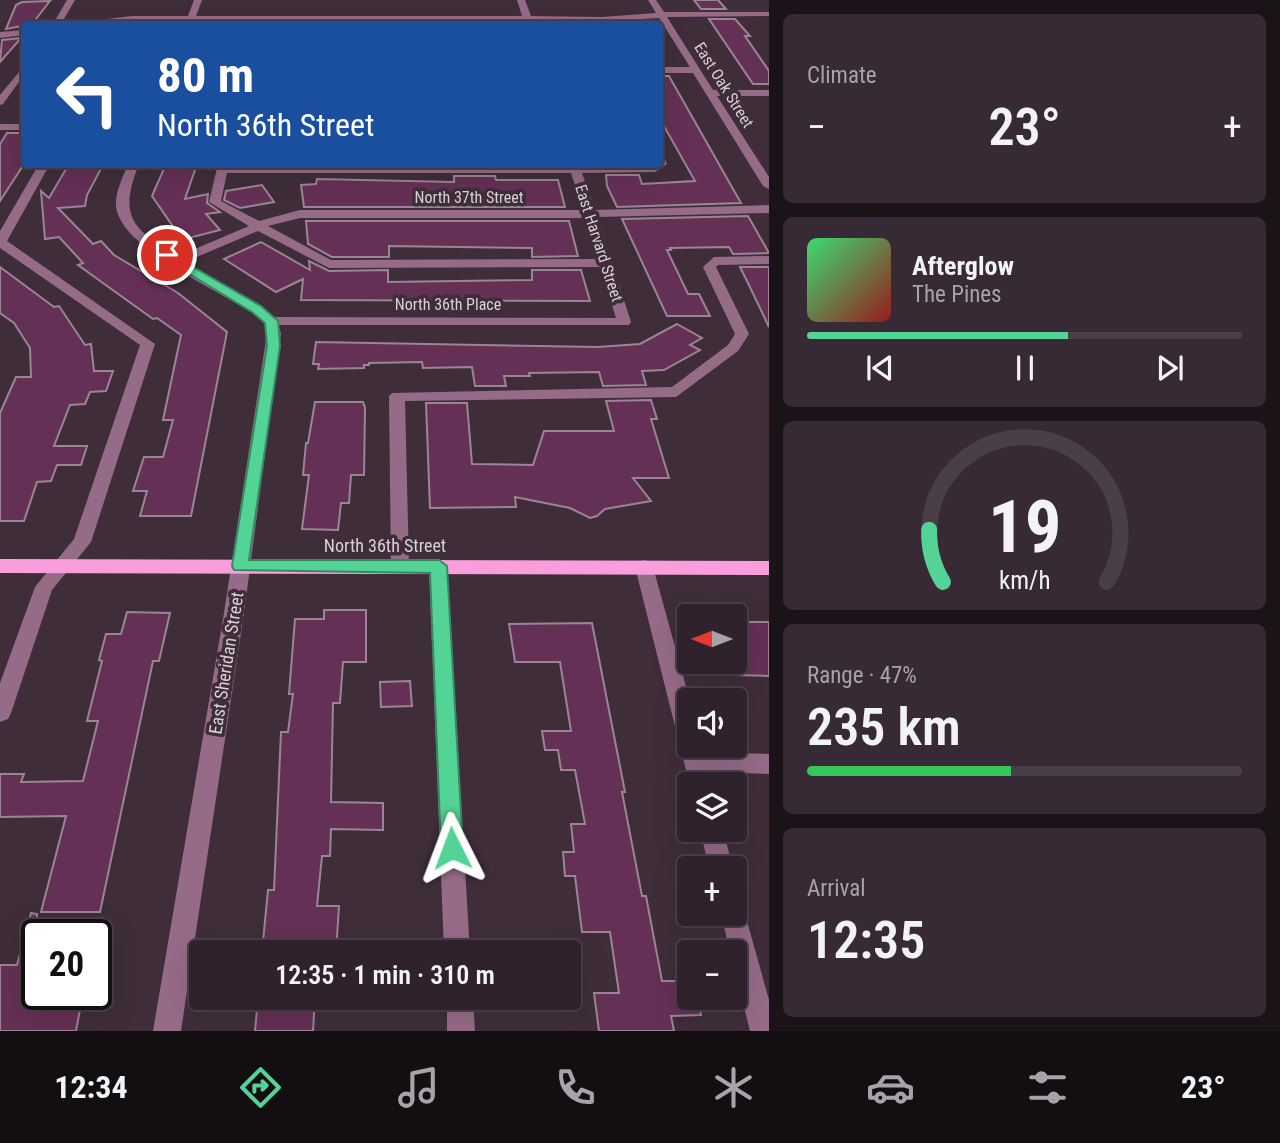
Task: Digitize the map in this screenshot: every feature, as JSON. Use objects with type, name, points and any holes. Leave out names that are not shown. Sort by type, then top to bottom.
[{"type":"main road","name":"North 36th Street","points":[[0,566],[769,568]]},
{"type":"street","points":[[59,21],[71,0]]},
{"type":"street","points":[[191,18],[198,0]]},
{"type":"street","points":[[521,0],[527,19]]},
{"type":"street","name":"East Oak Street","points":[[652,0],[769,186]]},
{"type":"street","points":[[92,21],[115,18],[602,19],[661,15],[769,14]]},
{"type":"street","points":[[0,35],[21,33]]},
{"type":"street","points":[[667,43],[679,43]]},
{"type":"street","points":[[663,70],[695,70]]},
{"type":"street","points":[[0,102],[21,73]]},
{"type":"street","points":[[710,93],[769,93]]},
{"type":"street","points":[[0,127],[21,127]]},
{"type":"street","points":[[0,713],[44,587],[82,542],[148,344],[0,242],[43,168]]},
{"type":"street","points":[[132,168],[126,183],[123,212],[139,236],[271,321]]},
{"type":"street","points":[[224,168],[215,202],[329,264],[606,263]]},
{"type":"street","name":"East Harvard Street","points":[[575,168],[624,322]]},
{"type":"street","points":[[597,168],[656,168]]},
{"type":"street","name":"North 37th Street","points":[[177,261],[275,219],[325,212],[589,214],[769,209]]},
{"type":"street","points":[[400,566],[397,396],[676,392],[733,348],[742,334],[709,267],[713,261],[769,260]]},
{"type":"street","name":"North 36th Place","points":[[271,321],[624,322]]},
{"type":"street","name":"East Sheridan Street","points":[[167,1031],[273,346],[271,321]]},
{"type":"street","points":[[439,566],[456,940]]},
{"type":"street","points":[[644,567],[677,695]]},
{"type":"street","points":[[736,758],[769,764]]},
{"type":"street","points":[[736,926],[764,1031]]},
{"type":"street","points":[[460,1010],[461,1031]]},
{"type":"building","points":[[694,0],[718,0],[726,9],[701,9]]},
{"type":"building","points":[[50,1],[34,21],[21,21],[21,26],[6,29],[16,5],[22,2]]},
{"type":"building","points":[[709,19],[735,19],[750,36],[745,36],[769,71],[769,84],[753,84]]},
{"type":"building","points":[[21,38],[0,62],[2,40]]},
{"type":"building","points":[[663,76],[669,76],[741,203],[617,207],[607,186],[606,175],[639,175],[642,184],[695,181],[663,124]]},
{"type":"building","points":[[7,133],[21,133],[21,168],[0,201],[0,144]]},
{"type":"building","points":[[67,168],[101,168],[87,195],[85,206],[58,208],[93,244],[101,241],[114,255],[178,293],[227,332],[191,516],[140,516],[147,491],[133,491],[144,457],[163,457],[173,420],[163,420],[181,335],[157,318],[153,319],[78,265],[83,263],[59,237],[45,239],[41,191],[49,198]]},
{"type":"building","points":[[164,168],[196,168],[185,199],[208,194],[207,203],[220,212],[206,214],[220,230],[185,239],[152,196]]},
{"type":"building","points":[[454,176],[495,176],[496,180],[558,180],[565,207],[304,207],[301,185],[316,184],[317,179],[454,182]]},
{"type":"building","points":[[262,185],[274,202],[240,208],[224,200],[226,191]]},
{"type":"building","points":[[748,216],[769,253],[733,254],[729,247],[667,250],[688,294],[699,294],[710,316],[667,316],[622,219]]},
{"type":"building","points":[[306,221],[569,221],[578,256],[532,257],[532,248],[389,246],[389,257],[332,257],[308,244]]},
{"type":"building","points":[[261,242],[310,270],[309,261],[329,271],[388,270],[388,282],[532,280],[532,270],[581,270],[590,301],[301,300],[303,279],[276,292],[224,259]]},
{"type":"building","points":[[0,267],[54,307],[59,306],[85,345],[91,344],[94,371],[113,371],[106,391],[90,392],[85,404],[70,405],[54,446],[87,446],[81,465],[57,465],[51,481],[37,482],[24,521],[0,521],[0,413],[16,377],[31,377],[30,348],[14,323],[0,313]]},
{"type":"building","points":[[740,267],[769,267],[769,327],[747,281]]},
{"type":"building","points":[[677,324],[702,338],[690,345],[700,350],[664,370],[642,371],[646,385],[603,386],[599,372],[529,373],[530,376],[504,376],[506,386],[475,386],[472,367],[423,368],[422,362],[369,363],[364,365],[364,368],[318,369],[319,364],[313,364],[316,342],[598,347],[640,344]]},
{"type":"building","points":[[651,400],[657,419],[651,419],[669,478],[633,478],[651,501],[605,509],[590,518],[570,508],[515,497],[516,507],[430,508],[426,403],[467,403],[472,464],[533,465],[544,431],[614,431],[606,401]]},
{"type":"building","points":[[315,402],[363,402],[365,408],[364,475],[351,475],[349,503],[341,503],[338,530],[302,529],[309,475],[303,475],[306,443]]},
{"type":"building","points":[[324,610],[366,610],[366,662],[343,662],[340,703],[333,703],[331,802],[383,803],[383,830],[331,829],[330,856],[322,856],[317,906],[339,906],[337,940],[263,940],[268,890],[274,890],[281,732],[288,732],[293,694],[289,694],[295,619],[324,619]]},
{"type":"building","points":[[127,612],[170,613],[159,661],[153,661],[100,912],[41,912],[66,816],[0,817],[0,774],[24,774],[21,782],[83,781],[98,721],[87,721],[102,661],[99,660],[106,634],[121,634]]},
{"type":"building","points":[[747,622],[769,622],[769,676],[735,675],[747,674]]},
{"type":"building","points":[[592,623],[642,896],[646,896],[662,981],[677,981],[677,1010],[700,1010],[701,1015],[671,1016],[674,1031],[599,1031],[594,993],[619,993],[610,932],[582,932],[575,876],[565,876],[563,852],[574,852],[571,824],[585,824],[575,770],[561,770],[558,750],[545,750],[542,731],[571,731],[560,662],[515,662],[509,624]]},
{"type":"building","points":[[410,681],[412,706],[381,707],[380,682]]},
{"type":"building","points":[[31,913],[37,914],[37,919],[29,919]]},
{"type":"building","points":[[21,950],[21,1010],[80,1010],[76,1031],[0,1031],[0,965],[17,965]]},
{"type":"building","points":[[257,1010],[314,1010],[313,1031],[255,1031]]},
{"type":"route","points":[[167,255],[265,315],[271,321],[274,333],[240,566],[439,566],[452,848]]}]
